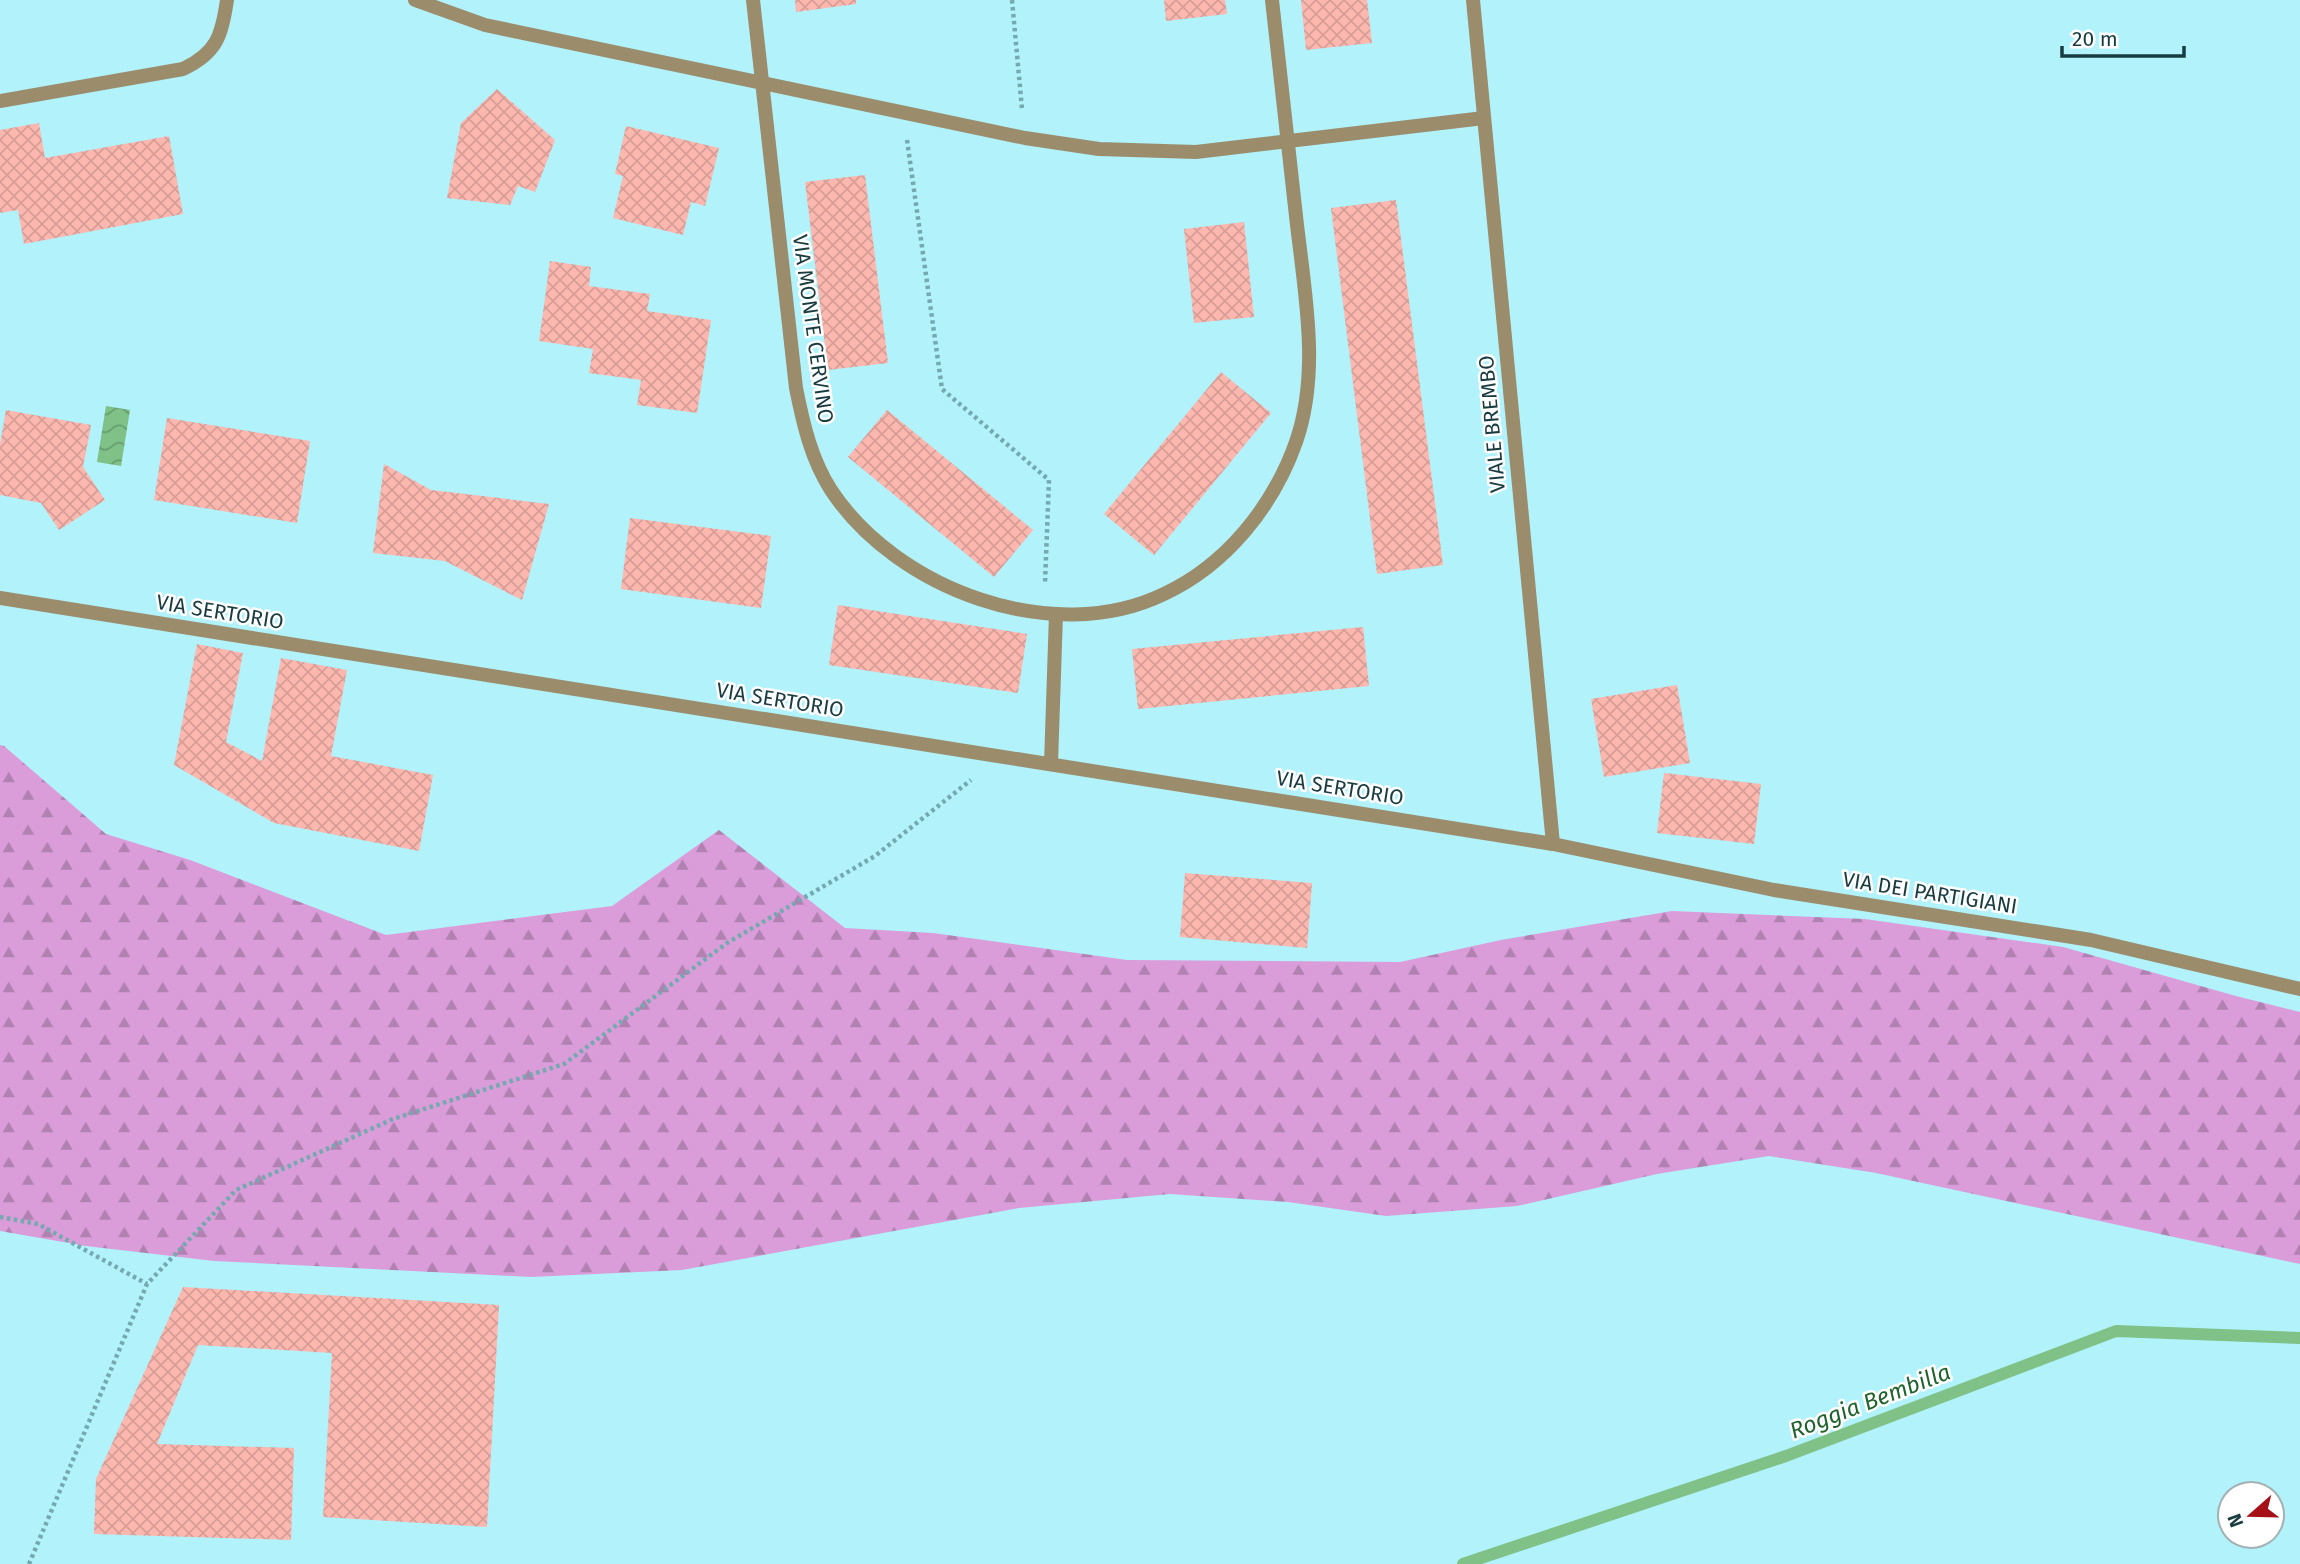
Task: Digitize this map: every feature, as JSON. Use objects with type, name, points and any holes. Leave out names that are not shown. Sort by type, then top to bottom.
[{"type":"street","points":[[0,101],[183,69],[206,56],[215,44],[222,33],[227,0]]},
{"type":"street","points":[[415,0],[485,25],[1025,138],[1099,149],[1171,153],[1288,143],[1484,118]]},
{"type":"street","name":"VIA MONTE CERVINO","points":[[753,0],[796,388],[808,441],[819,468],[830,488],[857,524],[910,568],[946,587],[993,603],[1050,613],[1085,614],[1120,609],[1150,600],[1181,586],[1210,565],[1252,523],[1288,463],[1302,421],[1309,357],[1307,315],[1272,0]]},
{"type":"street","name":"VIALE BREMBO","points":[[1473,0],[1553,844]]},
{"type":"street","name":"VIA SERTORIO","points":[[0,598],[1553,844]]},
{"type":"street","points":[[1050,613],[1051,764]]},
{"type":"street","name":"VIA DEI PARTIGIANI","points":[[1553,844],[1774,890],[2102,942],[2300,989]]},
{"type":"path","points":[[1012,0],[1025,138]]},
{"type":"path","points":[[902,111],[943,389],[1049,480],[1050,613]]},
{"type":"path","points":[[29,1564],[147,1284],[236,1190],[393,1119],[564,1064],[727,943],[875,856],[1002,756]]},
{"type":"path","points":[[0,1217],[38,1224],[147,1284]]},
{"type":"green space","points":[[0,745],[106,834],[190,860],[386,935],[612,906],[719,830],[845,928],[933,933],[1127,960],[1400,962],[1501,940],[1672,911],[1865,919],[2063,947],[2300,1012],[2300,1264],[1876,1173],[1769,1156],[1657,1174],[1517,1206],[1386,1216],[1288,1202],[1170,1194],[1019,1208],[682,1270],[531,1277],[214,1261],[86,1246],[0,1231]]},
{"type":"water","points":[[106,406],[130,410],[121,466],[97,462]]},
{"type":"building","points":[[795,0],[856,0],[856,4],[796,12]]},
{"type":"building","points":[[1164,0],[1225,0],[1227,14],[1166,21]]},
{"type":"building","points":[[1301,0],[1367,0],[1372,43],[1306,50]]},
{"type":"building","points":[[497,89],[555,140],[535,192],[518,186],[510,205],[447,198],[461,123]]},
{"type":"building","points":[[39,123],[45,158],[169,136],[183,214],[24,244],[18,210],[0,213],[0,130]]},
{"type":"building","points":[[626,126],[719,148],[705,206],[691,202],[683,235],[613,218],[623,176],[615,174]]},
{"type":"building","points":[[865,175],[888,363],[828,370],[805,182]]},
{"type":"building","points":[[1396,200],[1443,565],[1377,574],[1331,208]]},
{"type":"building","points":[[1244,222],[1254,317],[1194,323],[1184,229]]},
{"type":"building","points":[[550,261],[591,267],[589,286],[650,294],[647,311],[711,320],[697,413],[637,405],[641,380],[589,373],[593,349],[539,341]]},
{"type":"building","points":[[1221,372],[1271,413],[1154,555],[1104,514]]},
{"type":"building","points":[[6,410],[91,425],[83,467],[105,500],[59,530],[41,503],[0,495],[0,444]]},
{"type":"building","points":[[887,410],[1033,530],[994,577],[848,457]]},
{"type":"building","points":[[167,418],[310,441],[297,523],[154,500]]},
{"type":"building","points":[[384,464],[431,490],[549,504],[522,600],[445,561],[373,553]]},
{"type":"building","points":[[630,518],[771,536],[761,608],[621,589]]},
{"type":"building","points":[[838,605],[1027,634],[1018,693],[829,665]]},
{"type":"building","points":[[1363,627],[1369,686],[1138,709],[1132,649]]},
{"type":"building","points":[[197,644],[243,653],[226,742],[262,761],[281,658],[347,670],[331,756],[433,775],[419,851],[274,823],[174,765]]},
{"type":"building","points":[[1677,685],[1690,763],[1604,777],[1591,699]]},
{"type":"building","points":[[1664,773],[1761,784],[1754,844],[1657,833]]},
{"type":"building","points":[[1185,873],[1312,883],[1307,948],[1180,937]]},
{"type":"building","points":[[183,1287],[499,1305],[487,1527],[323,1517],[332,1353],[198,1345],[157,1444],[294,1448],[291,1540],[94,1534],[96,1479]]},
{"type":"waterway","name":"Roggia Bembilla","points":[[1463,1564],[1786,1456],[2116,1331],[2300,1338]]}]
